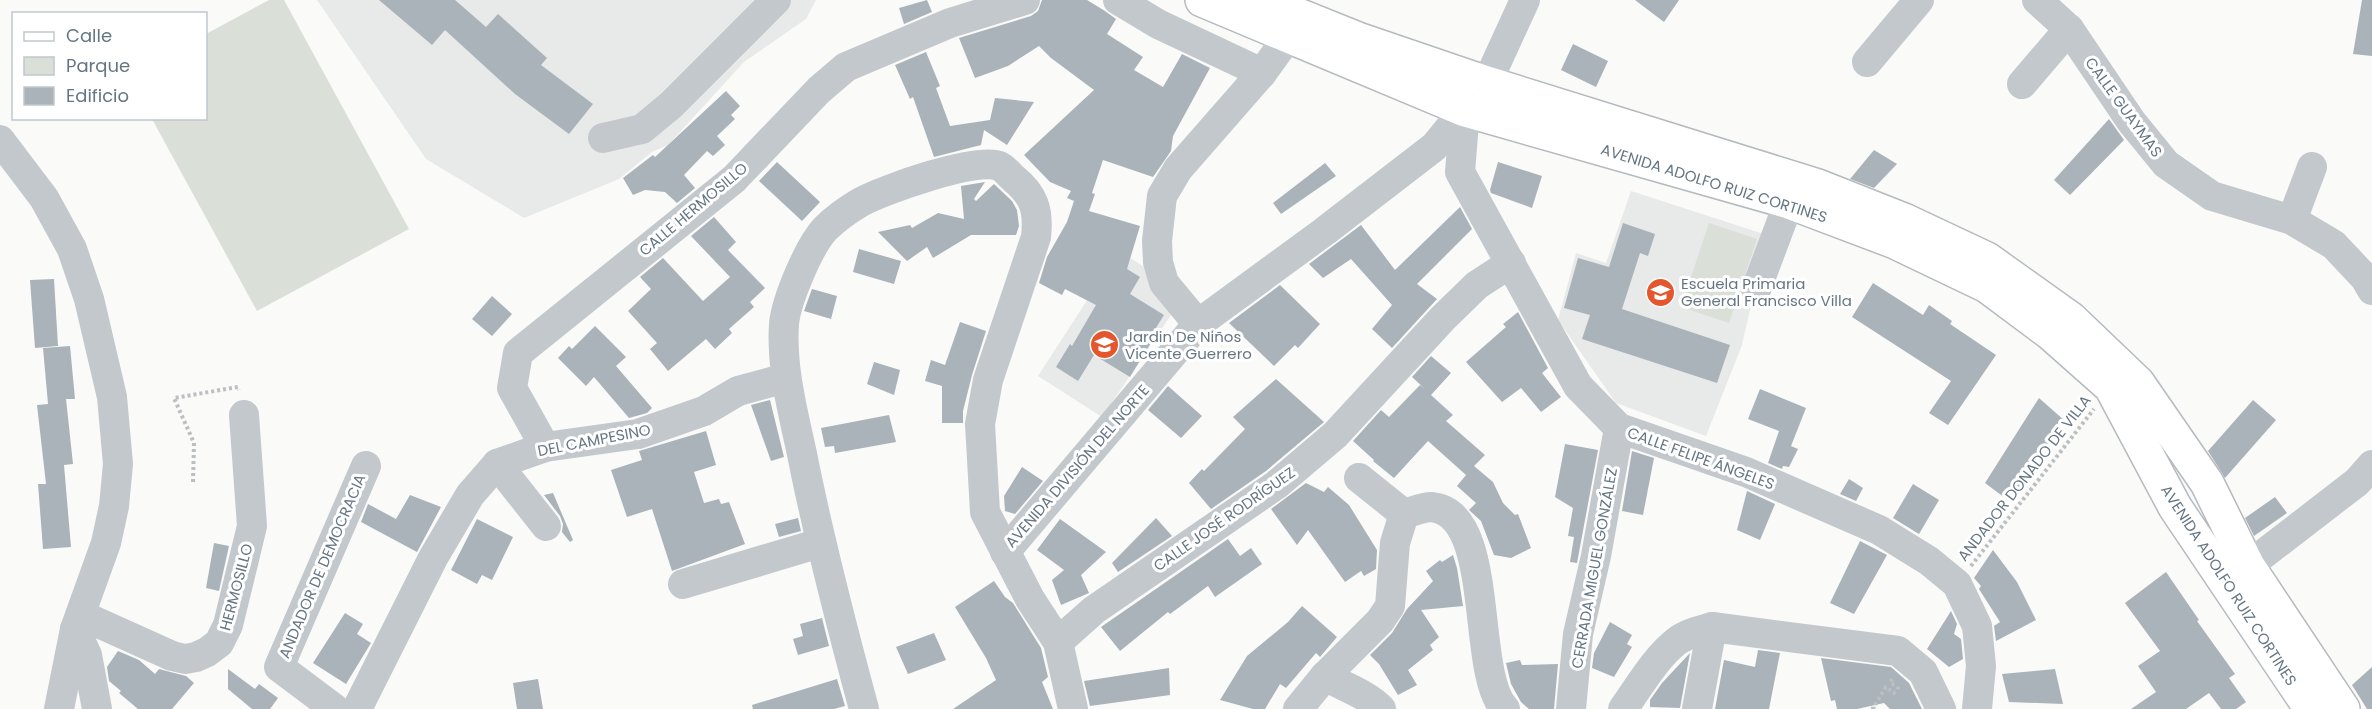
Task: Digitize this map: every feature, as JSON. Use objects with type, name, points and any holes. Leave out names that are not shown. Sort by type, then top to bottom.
[{"type":"main road","name":"AVENIDA ADOLFO RUIZ CORTINES","points":[[1202,0],[1288,37],[1487,83],[1818,186],[1904,220],[1987,259],[2071,319],[2138,383],[2207,483],[2248,566],[2343,709]]},
{"type":"main road","name":"AVENIDA ADOLFO RUIZ CORTINES","points":[[1261,0],[1465,110],[1789,202],[1895,242],[1987,286],[2050,333],[2111,387],[2175,507],[2311,709]]},
{"type":"street","points":[[603,138],[642,129],[671,105],[776,0]]},
{"type":"street","name":"CALLE HERMOSILLO","points":[[545,447],[512,388],[518,353],[734,178],[819,90],[846,67],[950,23],[1025,0]]},
{"type":"street","points":[[1118,0],[1158,24],[1262,73]]},
{"type":"street","name":"AVENIDA DIVISIÓN DEL NORTE","points":[[864,709],[820,543],[786,378],[784,323],[804,264],[814,243],[825,228],[861,202],[907,183],[978,164],[998,165],[1032,198],[1038,217],[1036,237],[988,380],[980,424],[985,512],[1005,552],[1198,324],[1325,231],[1434,147],[1487,83],[1525,0]]},
{"type":"street","points":[[1867,62],[1919,0]]},
{"type":"street","name":"CALLE GUAYMAS","points":[[2037,0],[2068,29],[2132,121],[2166,164],[2212,196],[2292,220],[2334,245],[2365,278],[2372,290]]},
{"type":"street","points":[[2022,84],[2068,29]]},
{"type":"street","points":[[1198,324],[1164,283],[1158,262],[1157,241],[1162,196],[1178,170],[1262,73],[1288,37]]},
{"type":"street","name":"CALLE FELIPE ÁNGELES","points":[[1465,110],[1460,172],[1578,386],[1619,428],[1746,472],[1879,530],[1929,561],[1957,584],[1977,626],[1981,666],[1977,709]]},
{"type":"street","points":[[0,140],[44,198],[72,249],[89,299],[112,397],[118,464],[114,506],[106,543],[78,622],[59,709]]},
{"type":"street","points":[[2292,220],[2312,167]]},
{"type":"street","points":[[1756,290],[1789,202]]},
{"type":"street","name":"CALLE JOSÉ RODRÍGUEZ","points":[[1059,642],[1094,610],[1276,485],[1335,435],[1443,318],[1477,285],[1511,263]]},
{"type":"street","name":"DEL CAMPESINO","points":[[357,709],[433,558],[470,495],[497,464],[545,447],[638,434],[704,411],[738,391],[786,378]]},
{"type":"street","name":"HERMOSILLO","points":[[78,622],[185,659],[196,657],[219,643],[228,626],[252,526],[244,415]]},
{"type":"street","name":"CERRADA MIGUEL GONZÁLEZ","points":[[1570,709],[1578,634],[1596,556],[1619,428]]},
{"type":"street","points":[[497,464],[546,526]]},
{"type":"street","points":[[2248,566],[2357,482],[2372,465]]},
{"type":"street","name":"ANDADOR DE DEMOCRACIA","points":[[335,709],[279,667],[366,466]]},
{"type":"street","points":[[1359,478],[1404,514]]},
{"type":"street","points":[[1404,514],[1429,507],[1447,511],[1457,522],[1472,548],[1493,687],[1505,709]]},
{"type":"street","points":[[1298,709],[1325,676],[1380,621],[1390,606],[1395,543],[1404,514]]},
{"type":"street","points":[[683,584],[820,543]]},
{"type":"street","points":[[1005,552],[1030,599],[1059,642],[1073,709]]},
{"type":"street","points":[[78,622],[97,709]]},
{"type":"street","points":[[1697,709],[1712,627]]},
{"type":"street","points":[[1623,709],[1677,641],[1712,627],[1898,651],[1923,672],[1941,709]]},
{"type":"street","points":[[1325,676],[1350,691],[1366,695],[1381,709]]},
{"type":"path","points":[[193,482],[194,443],[174,398],[238,387],[244,415]]},
{"type":"path","name":"ANDADOR DONADO DE VILLA","points":[[1957,584],[2111,387]]},
{"type":"path","points":[[1875,709],[1873,708],[1886,687],[1894,693],[1898,688],[1890,682],[1907,657]]},
{"type":"shaded area","points":[[317,0],[816,0],[806,19],[744,62],[668,145],[652,152],[619,179],[524,218],[426,159]]},
{"type":"shaded area","name":"Escuela Primaria General Francisco Villa","points":[[1631,191],[1767,235],[1742,345],[1706,436],[1616,403],[1558,320],[1576,253],[1606,263]]},
{"type":"shaded area","name":"Jardin De Niños Vicente Guerrero","points":[[1119,251],[1146,268],[1171,315],[1102,417],[1038,376]]},
{"type":"green space","points":[[269,0],[284,0],[409,229],[257,311],[153,120],[207,120],[207,33]]},
{"type":"green space","points":[[1709,223],[1757,239],[1729,323],[1681,307]]},
{"type":"building","points":[[379,0],[455,0],[486,27],[498,14],[547,58],[541,65],[593,104],[569,134],[515,94],[445,30],[432,45]]},
{"type":"building","points":[[927,0],[932,12],[904,24],[899,8]]},
{"type":"building","points":[[1042,0],[1087,0],[1105,11],[1116,19],[1107,34],[1143,57],[1134,70],[1163,87],[1182,54],[1210,68],[1173,136],[1171,151],[1153,177],[1103,160],[1092,193],[1095,194],[1089,211],[1140,226],[1127,269],[1140,277],[1130,294],[1164,315],[1149,339],[1152,341],[1130,377],[1094,355],[1078,381],[1056,367],[1070,344],[1072,346],[1096,305],[1065,289],[1062,295],[1039,283],[1047,257],[1067,222],[1074,201],[1067,198],[1071,191],[1050,182],[1024,155],[1094,90],[1051,58],[1039,46],[1008,66],[975,78],[959,38],[1031,16],[1038,11]]},
{"type":"building","points":[[1635,0],[1679,0],[1664,22]]},
{"type":"building","points":[[2362,0],[2372,0],[2372,56],[2353,54]]},
{"type":"building","points":[[1573,44],[1608,61],[1596,87],[1561,70]]},
{"type":"building","points":[[926,52],[940,86],[936,88],[950,126],[990,120],[995,98],[1034,102],[1007,145],[984,130],[981,145],[934,157],[913,97],[910,99],[895,65]]},
{"type":"building","points":[[726,91],[740,106],[731,115],[735,119],[717,136],[725,145],[713,156],[707,151],[684,175],[695,188],[677,203],[665,192],[645,190],[633,195],[623,178],[653,155],[655,157]]},
{"type":"building","points":[[2109,119],[2124,140],[2070,195],[2054,180]]},
{"type":"building","points":[[1874,150],[1897,164],[1874,188],[1850,179]]},
{"type":"building","points":[[777,162],[820,202],[802,221],[759,181]]},
{"type":"building","points":[[1498,162],[1542,176],[1532,208],[1491,193]]},
{"type":"building","points":[[1325,163],[1336,176],[1281,214],[1273,203]]},
{"type":"building","points":[[985,182],[974,199],[976,201],[994,184],[1012,201],[1017,210],[1019,226],[1016,235],[971,235],[933,258],[927,247],[907,261],[878,232],[910,225],[912,228],[938,213],[964,219],[961,186]]},
{"type":"building","points":[[1460,207],[1472,229],[1417,284],[1437,299],[1392,348],[1372,329],[1392,305],[1351,259],[1323,278],[1309,264],[1361,225],[1395,270]]},
{"type":"building","points":[[714,217],[736,242],[728,250],[765,288],[750,302],[754,307],[729,329],[732,333],[715,349],[706,339],[668,371],[650,349],[657,343],[628,311],[651,289],[640,277],[663,258],[703,301],[730,277],[691,236]]},
{"type":"building","points":[[1623,223],[1655,234],[1648,256],[1640,253],[1622,309],[1730,345],[1717,383],[1582,339],[1590,315],[1564,308],[1578,258],[1609,267]]},
{"type":"building","points":[[859,249],[901,261],[894,284],[853,272]]},
{"type":"building","points":[[54,279],[58,346],[35,348],[30,280]]},
{"type":"building","points":[[1873,283],[1923,315],[1929,305],[1952,321],[1950,324],[1996,355],[1948,425],[1929,413],[1951,381],[1852,317]]},
{"type":"building","points":[[1280,285],[1320,324],[1298,348],[1295,345],[1274,366],[1229,323]]},
{"type":"building","points":[[812,289],[837,296],[831,319],[804,311]]},
{"type":"building","points":[[492,296],[512,314],[492,336],[472,319]]},
{"type":"building","points":[[1518,312],[1548,368],[1542,373],[1561,397],[1541,412],[1521,388],[1502,402],[1466,362],[1506,327],[1503,324]]},
{"type":"building","points":[[960,322],[986,331],[963,411],[963,423],[942,423],[942,386],[925,381],[931,360],[945,365]]},
{"type":"building","points":[[595,326],[626,357],[616,366],[652,408],[647,413],[629,418],[594,377],[586,386],[558,358],[569,346],[572,349]]},
{"type":"building","points":[[70,346],[75,399],[66,399],[73,464],[64,465],[71,547],[43,549],[38,484],[46,484],[37,405],[48,404],[43,348]]},
{"type":"building","points":[[1431,356],[1451,373],[1431,395],[1453,415],[1446,421],[1485,455],[1474,466],[1493,482],[1503,503],[1515,515],[1518,514],[1531,548],[1511,558],[1494,555],[1481,521],[1469,510],[1476,503],[1457,486],[1471,469],[1466,475],[1428,441],[1394,478],[1353,441],[1381,410],[1389,417],[1420,385],[1425,389],[1412,377]]},
{"type":"building","points":[[874,362],[900,370],[894,395],[867,384]]},
{"type":"building","points":[[1276,379],[1324,422],[1266,471],[1211,509],[1189,483],[1245,429],[1233,417]]},
{"type":"building","points":[[1168,386],[1202,416],[1181,438],[1148,410]]},
{"type":"building","points":[[1760,389],[1806,408],[1791,446],[1798,449],[1789,467],[1783,466],[1782,469],[1768,463],[1779,431],[1748,419]]},
{"type":"building","points":[[2039,398],[2065,421],[2028,474],[2030,476],[2009,501],[1985,483]]},
{"type":"building","points":[[770,400],[784,457],[771,461],[751,405]]},
{"type":"building","points":[[2253,400],[2276,420],[2225,478],[2208,451]]},
{"type":"building","points":[[889,415],[896,442],[835,453],[834,446],[825,447],[821,428]]},
{"type":"building","points":[[706,431],[716,465],[694,472],[704,503],[719,499],[721,504],[729,502],[745,544],[672,571],[652,509],[627,517],[611,470],[642,460],[639,451]]},
{"type":"building","points":[[1565,444],[1598,450],[1577,563],[1570,562],[1574,537],[1568,536],[1573,508],[1555,497]]},
{"type":"building","points":[[1632,451],[1654,458],[1643,515],[1622,511]]},
{"type":"building","points":[[1022,467],[1043,481],[1015,514],[1005,511],[1004,496]]},
{"type":"building","points":[[1849,479],[1863,488],[1856,501],[1840,494]]},
{"type":"building","points":[[1306,483],[1324,492],[1328,487],[1349,505],[1377,550],[1376,569],[1364,576],[1361,571],[1345,582],[1308,530],[1297,545],[1271,509]]},
{"type":"building","points":[[1913,484],[1939,500],[1919,534],[1893,518]]},
{"type":"building","points":[[1747,491],[1775,504],[1760,540],[1737,530]]},
{"type":"building","points":[[553,493],[573,540],[570,542],[562,532],[563,524],[560,516],[544,495]]},
{"type":"building","points":[[410,495],[441,507],[417,552],[361,522],[368,504],[396,519]]},
{"type":"building","points":[[2275,497],[2287,513],[2254,536],[2245,518]]},
{"type":"building","points":[[798,518],[801,531],[779,537],[775,524]]},
{"type":"building","points":[[1156,518],[1172,536],[1118,572],[1112,563]]},
{"type":"building","points":[[477,519],[513,537],[492,580],[482,575],[477,584],[451,570]]},
{"type":"building","points":[[1060,519],[1106,552],[1081,575],[1089,593],[1061,605],[1052,580],[1064,570],[1037,550]]},
{"type":"building","points":[[1228,539],[1240,556],[1251,548],[1262,564],[1215,597],[1208,586],[1170,614],[1168,612],[1120,651],[1101,627]]},
{"type":"building","points":[[1860,541],[1887,555],[1854,614],[1830,603]]},
{"type":"building","points":[[214,543],[229,546],[219,591],[206,588]]},
{"type":"building","points":[[1993,550],[2017,582],[2036,620],[1996,641],[1994,626],[2000,622],[1979,589],[1981,586],[1974,578]]},
{"type":"building","points":[[1453,555],[1463,606],[1421,610],[1439,637],[1430,645],[1433,650],[1408,670],[1417,685],[1398,695],[1379,664],[1370,655],[1392,633],[1407,609],[1433,581],[1426,571],[1440,560],[1442,562]]},
{"type":"building","points":[[2166,572],[2235,674],[2229,678],[2246,702],[2236,709],[2221,709],[2209,693],[2186,709],[2131,709],[2156,692],[2138,666],[2160,651],[2125,603]]},
{"type":"building","points":[[994,581],[1005,597],[1013,603],[1041,648],[1048,677],[1042,682],[1053,709],[953,709],[996,680],[986,658],[955,607]]},
{"type":"building","points":[[1302,606],[1337,637],[1320,657],[1316,653],[1286,688],[1280,684],[1265,709],[1253,709],[1220,700],[1247,656],[1288,622]]},
{"type":"building","points":[[1951,611],[1957,624],[1954,634],[1961,639],[1963,659],[1949,667],[1927,649]]},
{"type":"building","points":[[345,613],[363,624],[357,634],[371,643],[346,684],[313,663]]},
{"type":"building","points":[[822,618],[829,646],[798,655],[793,639],[803,636],[800,624]]},
{"type":"building","points":[[1610,622],[1632,635],[1627,644],[1632,647],[1614,677],[1592,668],[1594,653]]},
{"type":"building","points":[[934,633],[946,660],[908,674],[896,647]]},
{"type":"building","points":[[1758,650],[1780,653],[1769,709],[1715,709],[1724,660],[1755,667]]},
{"type":"building","points":[[118,651],[139,660],[155,674],[159,669],[186,676],[194,683],[172,709],[138,709],[109,681],[107,667]]},
{"type":"building","points":[[1690,653],[1680,708],[1650,707],[1650,700],[1662,683]]},
{"type":"building","points":[[1821,658],[1891,667],[1909,683],[1922,709],[1890,709],[1884,703],[1857,709],[1837,709],[1835,700],[1831,701]]},
{"type":"building","points":[[1520,660],[1522,665],[1558,664],[1554,709],[1529,709],[1521,702],[1511,684],[1506,663]]},
{"type":"building","points":[[2372,667],[2372,709],[2367,709],[2352,685]]},
{"type":"building","points":[[1169,668],[1170,695],[1090,706],[1084,681]]},
{"type":"building","points":[[228,669],[255,689],[259,684],[278,698],[270,709],[252,709],[228,689]]},
{"type":"building","points":[[2055,669],[2063,704],[2009,702],[2002,674]]},
{"type":"building","points":[[538,679],[543,709],[517,709],[513,683]]},
{"type":"building","points":[[837,679],[845,706],[834,709],[753,709],[752,705]]},
{"type":"place","name":"Escuela Primaria General Francisco Villa","points":[[1660,292]]},
{"type":"place","name":"Jardin De Niños Vicente Guerrero","points":[[1104,345]]}]
